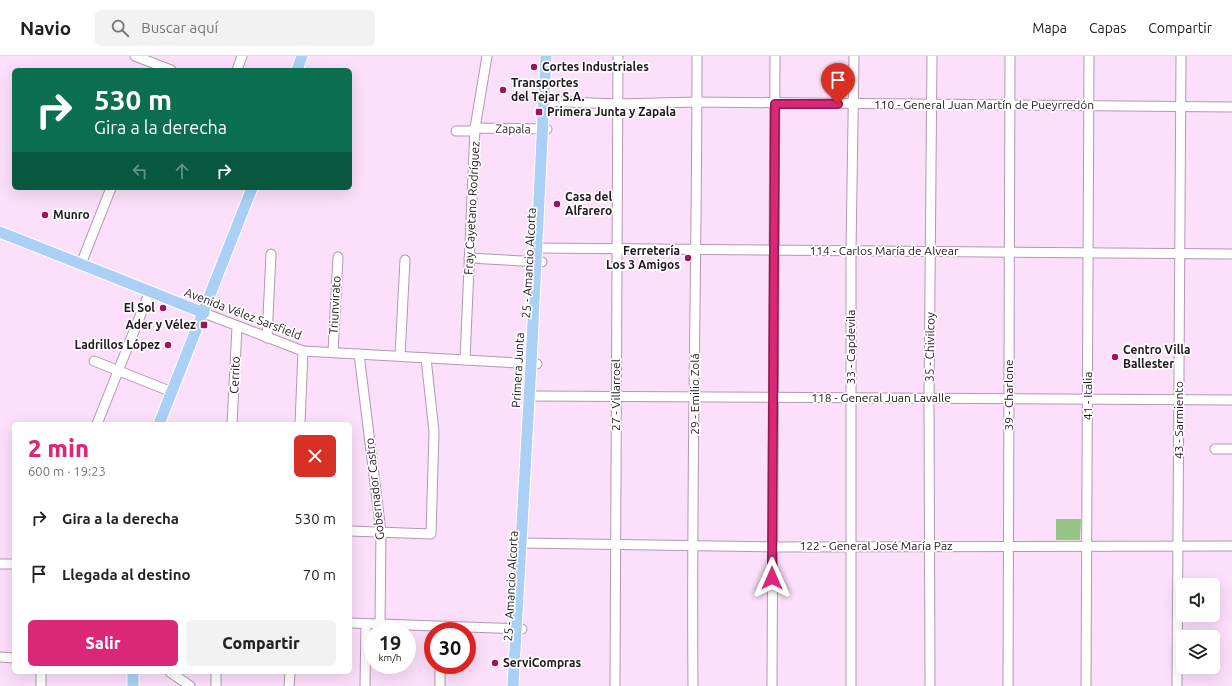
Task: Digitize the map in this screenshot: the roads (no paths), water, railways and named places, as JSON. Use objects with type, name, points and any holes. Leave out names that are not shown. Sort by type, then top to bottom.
[{"type":"main road","points":[[298,68],[302,56]]},
{"type":"main road","name":"Primera Junta","points":[[513,686],[519,628],[533,396],[546,102],[546,56]]},
{"type":"main road","points":[[546,102],[551,56]]},
{"type":"main road","points":[[160,422],[251,190]]},
{"type":"main road","name":"Avenida Vélez Sarsfield","points":[[0,232],[204,313]]},
{"type":"main road","name":"25 - Amancio Alcorta","points":[[519,628],[519,686]]},
{"type":"main road","points":[[133,686],[134,674]]},
{"type":"street","points":[[135,56],[159,68],[164,56]]},
{"type":"street","points":[[238,68],[242,56]]},
{"type":"street","name":"Fray Cayetano Rodríguez","points":[[465,360],[475,128],[488,56]]},
{"type":"street","name":"27 - Villarroel","points":[[615,686],[618,56]]},
{"type":"street","name":"29 - Emilio Zolá","points":[[693,686],[692,545],[695,397],[694,250],[697,56]]},
{"type":"street","points":[[772,686],[775,56]]},
{"type":"street","name":"33 - Capdevila","points":[[850,686],[851,251],[854,56]]},
{"type":"street","name":"35 - Chivilcoy","points":[[930,686],[929,398],[932,56]]},
{"type":"street","name":"39 - Charlone","points":[[1008,686],[1010,56]]},
{"type":"street","name":"41 - Italia","points":[[1086,686],[1089,56]]},
{"type":"street","name":"43 - Sarmiento","points":[[1177,686],[1181,56]]},
{"type":"street","name":"110 - General Juan Martín de Pueyrredón","points":[[546,102],[618,104],[697,102],[775,104],[1010,104],[1232,107]]},
{"type":"street","name":"Zapala","points":[[456,131],[470,131],[475,128],[544,129]]},
{"type":"street","points":[[81,264],[110,190]]},
{"type":"street","name":"114 - Carlos María de Alvear","points":[[539,248],[1232,254]]},
{"type":"street","points":[[267,338],[271,254]]},
{"type":"street","name":"Triunvirato","points":[[333,352],[338,257]]},
{"type":"street","points":[[469,258],[538,261]]},
{"type":"street","points":[[400,356],[405,260]]},
{"type":"street","points":[[98,422],[150,291]]},
{"type":"street","name":"Avenida Vélez Sarsfield","points":[[204,313],[237,327],[303,351],[534,364]]},
{"type":"street","name":"Cerrito","points":[[232,422],[237,327]]},
{"type":"street","points":[[300,422],[303,351]]},
{"type":"street","name":"Gobernador Castro","points":[[359,354],[381,532],[380,622]]},
{"type":"street","points":[[352,531],[431,534],[434,432],[426,358]]},
{"type":"street","points":[[94,361],[172,392]]},
{"type":"street","name":"118 - General Juan Lavalle","points":[[533,396],[1232,400]]},
{"type":"street","points":[[1215,449],[1232,448]]},
{"type":"street","name":"122 - General José María Paz","points":[[524,543],[772,547],[1008,545],[1232,546]]},
{"type":"street","points":[[0,564],[12,564]]},
{"type":"street","points":[[352,623],[364,624]]},
{"type":"street","points":[[476,629],[519,628]]},
{"type":"street","points":[[0,658],[12,658]]},
{"type":"street","points":[[40,686],[41,674]]},
{"type":"street","points":[[173,674],[190,686]]},
{"type":"street","points":[[216,674],[216,686]]},
{"type":"street","points":[[289,686],[290,674]]},
{"type":"street","points":[[365,674],[365,686]]},
{"type":"street","points":[[440,674],[440,686]]},
{"type":"place","name":"Cortes Industriales","points":[[534,67]]},
{"type":"place","name":"Transportes del Tejar S.A.","points":[[503,90]]},
{"type":"place","name":"Primera Junta y Zapala","points":[[539,112]]},
{"type":"place","name":"Casa del Alfarero","points":[[557,204]]},
{"type":"place","name":"Munro","points":[[45,215]]},
{"type":"place","name":"Ferretería Los 3 Amigos","points":[[688,258]]},
{"type":"place","name":"El Sol","points":[[163,308]]},
{"type":"place","name":"Ader y Vélez","points":[[204,325]]},
{"type":"place","name":"Ladrillos López","points":[[168,345]]},
{"type":"place","name":"Centro Villa Ballester","points":[[1115,357]]},
{"type":"place","name":"ServiCompras","points":[[495,663]]}]
